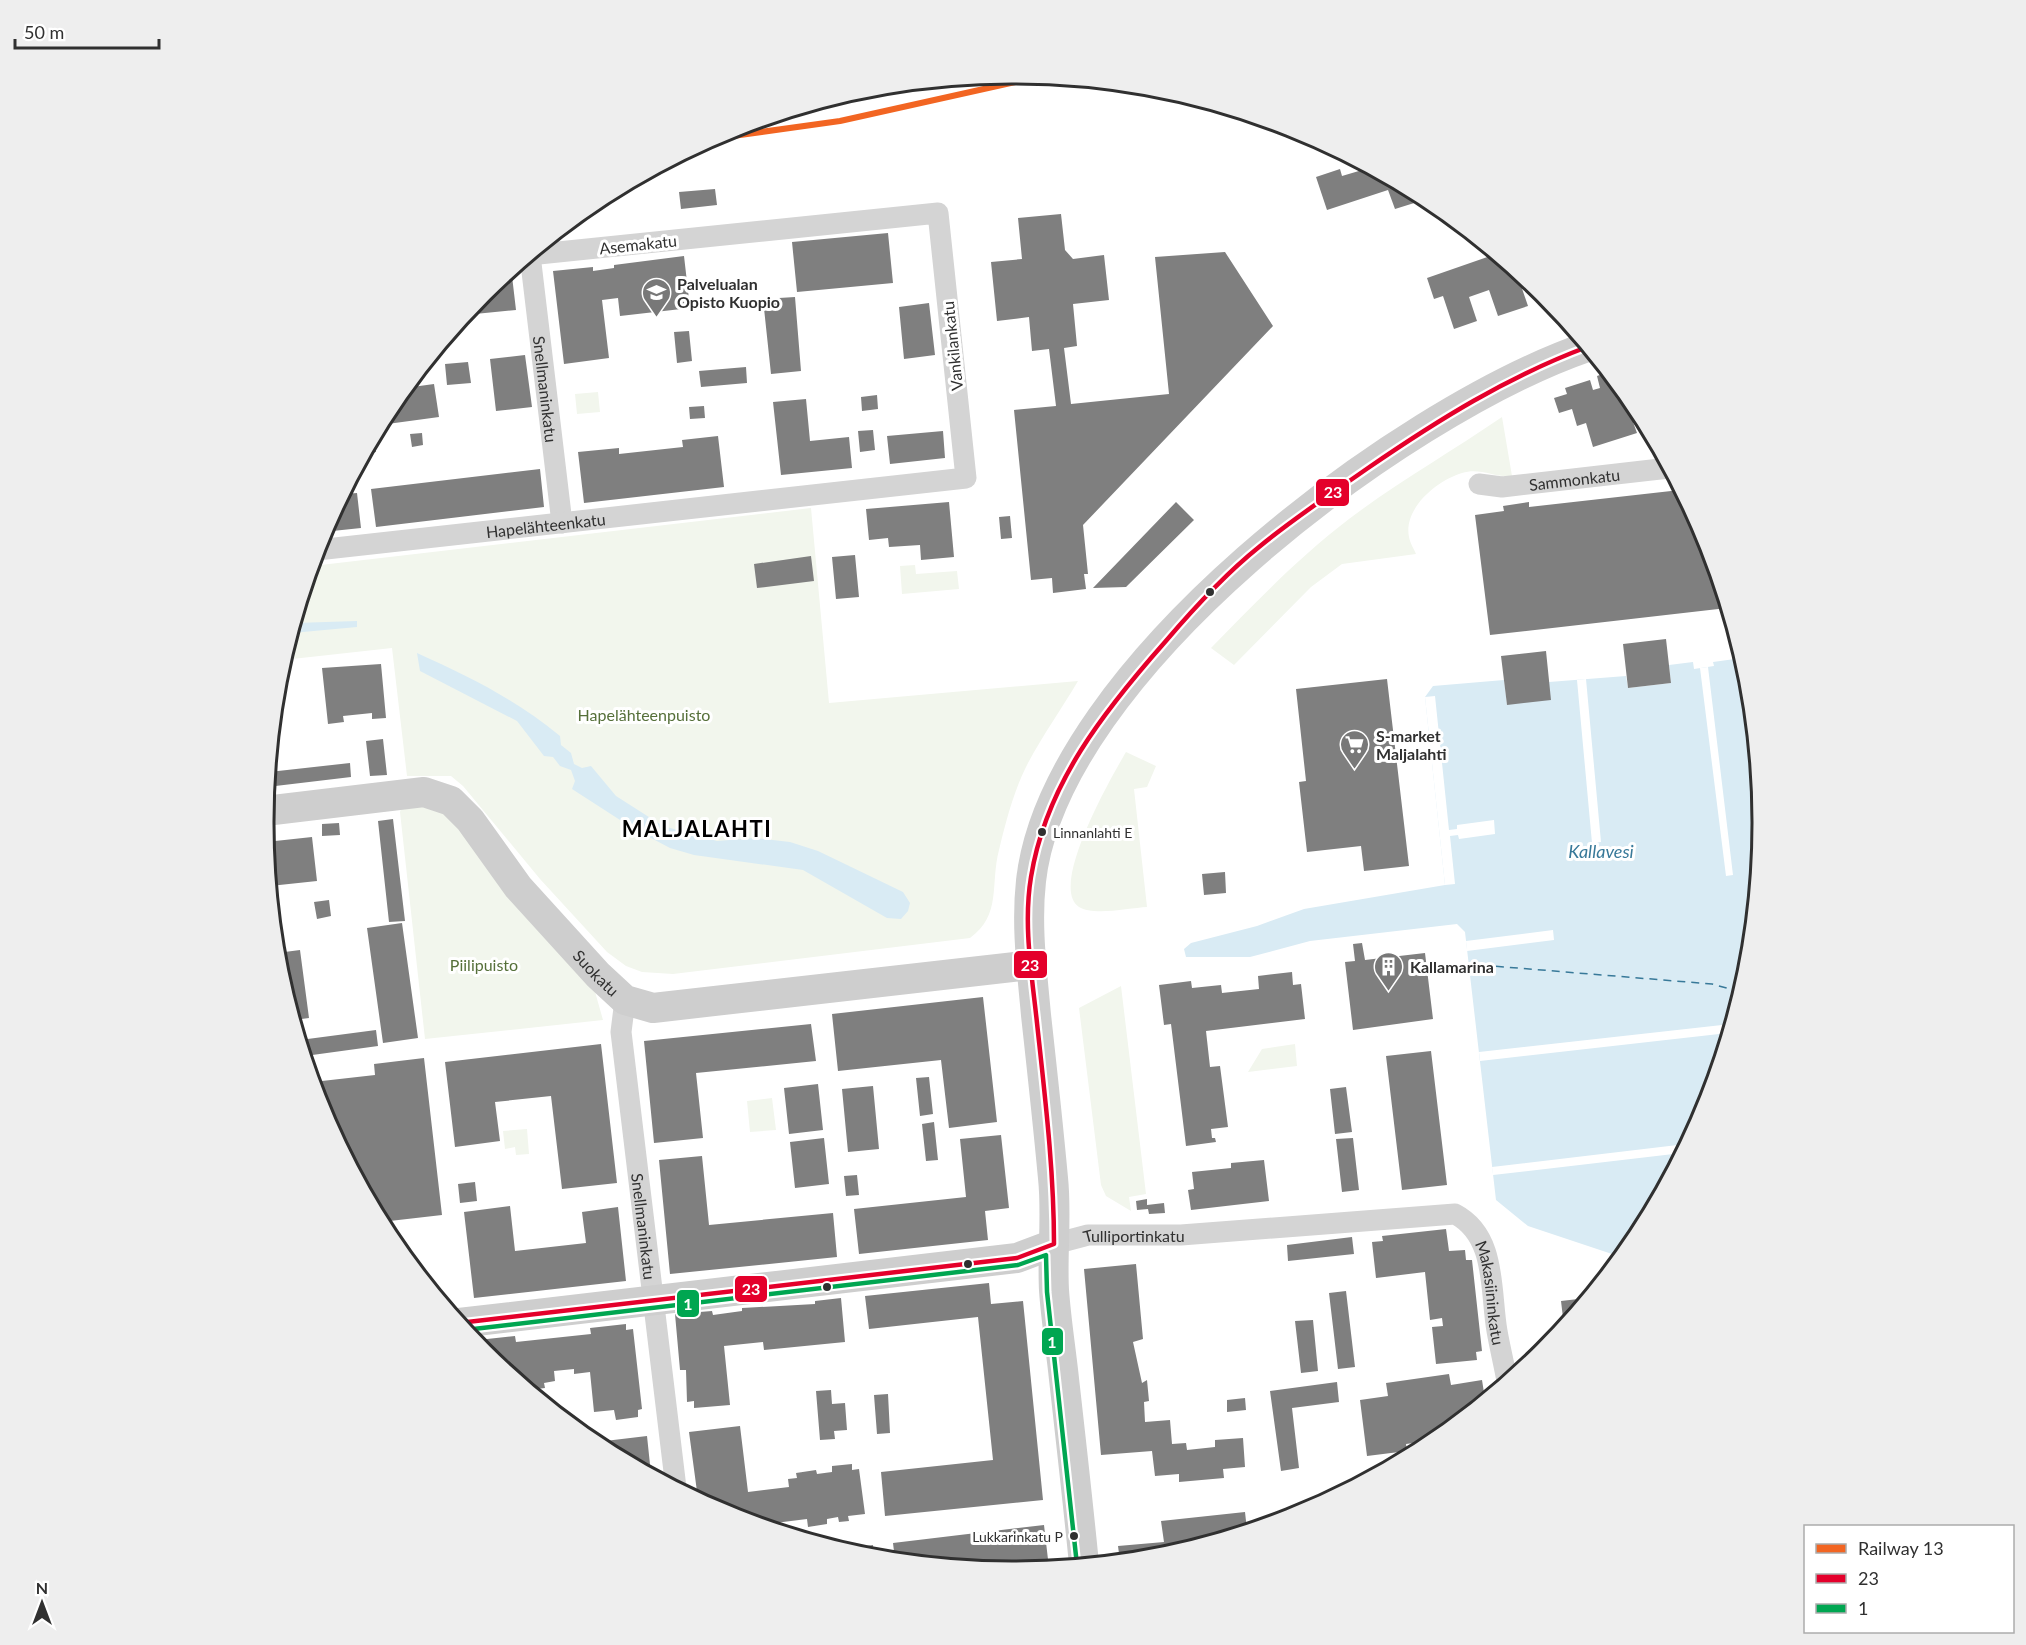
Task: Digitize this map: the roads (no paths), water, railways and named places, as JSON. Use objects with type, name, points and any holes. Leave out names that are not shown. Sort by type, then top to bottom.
[{"type":"main road","points":[[1083,1557],[1054,1291],[1055,1194],[1030,965],[1031,878],[1051,804],[1068,769],[1106,711],[1225,577],[1301,514],[1430,423],[1554,358],[1579,350]]},
{"type":"main road","name":"Suokatu","points":[[275,810],[424,792],[451,801],[470,820],[518,887],[575,951],[625,1000],[653,1008],[1030,965]]},
{"type":"main road","name":"Tulliportinkatu","points":[[470,1322],[1017,1258],[1054,1244]]},
{"type":"street","name":"Vankilankatu","points":[[747,233],[938,213],[966,478],[774,500]]},
{"type":"street","name":"Asemakatu","points":[[542,254],[747,233]]},
{"type":"street","name":"Snellmaninkatu","points":[[531,263],[562,523]]},
{"type":"street","name":"Sammonkatu","points":[[1479,484],[1502,487],[1661,469]]},
{"type":"street","name":"Hapelähteenkatu","points":[[328,549],[774,500]]},
{"type":"street","name":"Snellmaninkatu","points":[[625,1000],[621,1032],[675,1479]]},
{"type":"street","name":"Tulliportinkatu","points":[[1054,1244],[1088,1235],[1181,1236],[1455,1214]]},
{"type":"street","name":"Makasiininkatu","points":[[1455,1214],[1472,1227],[1488,1256],[1497,1331],[1506,1372]]},
{"type":"water","points":[[357,621],[357,627],[300,632],[303,623]]},
{"type":"water","points":[[417,653],[474,680],[526,711],[560,736],[561,745],[571,753],[574,764],[582,768],[591,766],[616,796],[663,826],[717,841],[755,838],[790,842],[818,851],[903,892],[910,903],[908,911],[901,919],[887,918],[803,870],[694,855],[670,848],[634,829],[572,789],[575,781],[571,770],[560,766],[553,757],[544,756],[517,721],[420,671]]},
{"type":"water","name":"Kallavesi","points":[[1733,659],[1745,726],[1750,774],[1752,822],[1750,871],[1737,967],[1712,1060],[1695,1105],[1653,1192],[1612,1254],[1528,1226],[1496,1200],[1465,932],[1457,924],[1310,941],[1250,957],[1186,957],[1184,949],[1191,943],[1257,926],[1304,909],[1445,885],[1425,697],[1433,686],[1504,680],[1507,705],[1549,682],[1626,676],[1628,688],[1671,683],[1669,665],[1693,662],[1694,669],[1714,666],[1713,662]]},
{"type":"rail line","name":"13","points":[[746,134],[840,121],[1004,84]]},
{"type":"place","name":"Palvelualan Opisto Kuopio","points":[[656,318]]},
{"type":"place","name":"S-market Maljalahti","points":[[1355,770]]},
{"type":"place","name":"Linnanlahti E","points":[[1042,832]]},
{"type":"place","name":"Kallamarina","points":[[1389,992]]},
{"type":"place","name":"Lukkarinkatu P","points":[[1074,1536]]},
{"type":"district","name":"MALJALAHTI","points":[[697,828]]},
{"type":"park label","name":"Hapelähteenpuisto","points":[[644,714]]},
{"type":"park label","name":"Piilipuisto","points":[[484,964]]}]
